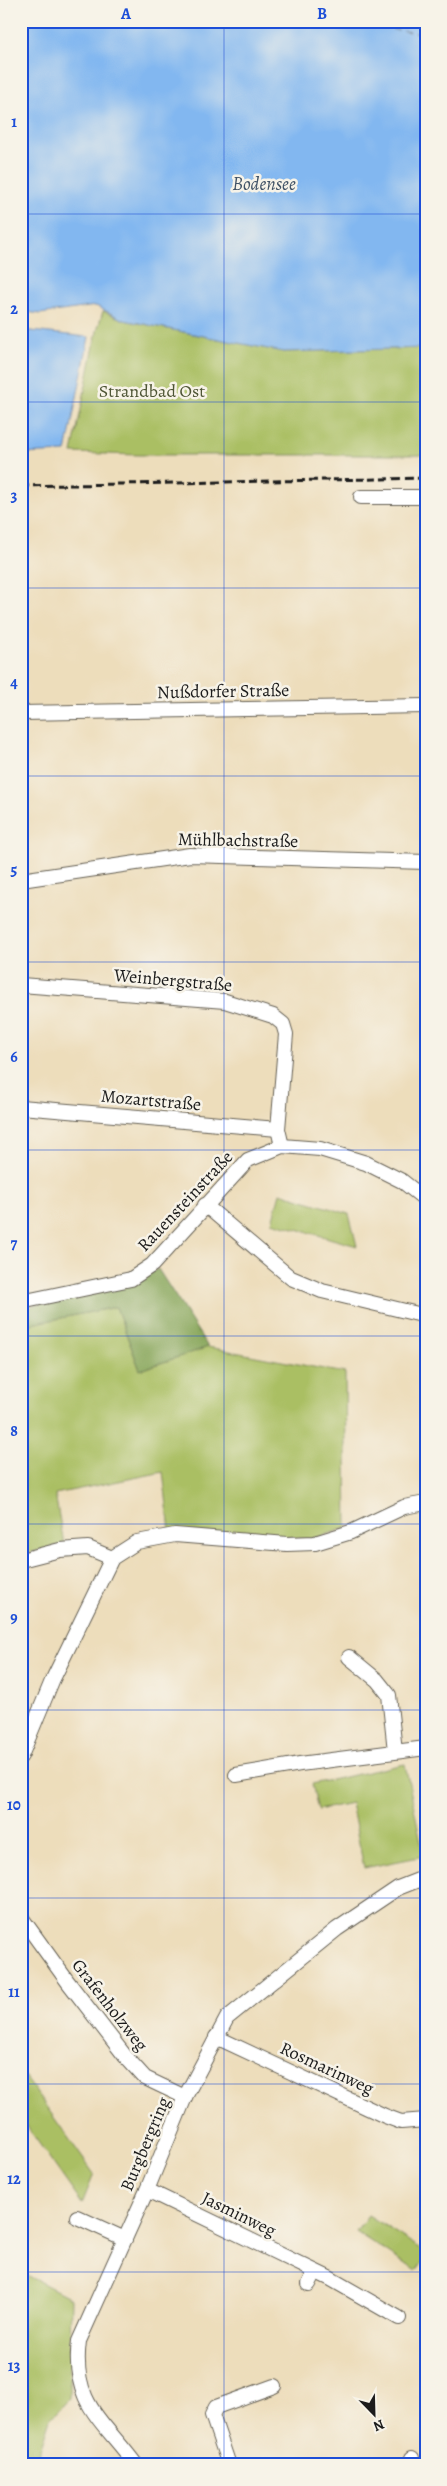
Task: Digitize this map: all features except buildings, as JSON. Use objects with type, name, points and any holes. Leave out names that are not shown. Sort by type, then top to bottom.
[{"type":"street","points":[[361,496],[426,497]]},
{"type":"street","name":"Nußdorfer Straße","points":[[21,713],[426,706]]},
{"type":"street","name":"Mühlbachstraße","points":[[21,880],[190,855],[426,862]]},
{"type":"street","name":"Weinbergstraße","points":[[21,985],[225,1001],[273,1016],[284,1024],[286,1034],[278,1129],[282,1146]]},
{"type":"street","name":"Mozartstraße","points":[[21,1107],[278,1129]]},
{"type":"street","name":"Rauensteinstraße","points":[[21,1302],[131,1279],[152,1265],[248,1160],[282,1146],[320,1149],[366,1163],[402,1181],[426,1200]]},
{"type":"street","points":[[206,1205],[291,1278],[322,1292],[426,1316]]},
{"type":"street","points":[[21,1756],[52,1681],[112,1558],[137,1542],[175,1535],[287,1544],[315,1543],[352,1532],[404,1507],[426,1503]]},
{"type":"street","points":[[21,1560],[60,1550],[88,1548],[112,1558]]},
{"type":"street","points":[[349,1657],[377,1680],[389,1695],[395,1751]]},
{"type":"street","points":[[236,1775],[426,1748]]},
{"type":"street","name":"Burgbergring","points":[[136,2465],[85,2400],[77,2358],[79,2341],[147,2190],[185,2097],[227,2018],[337,1929],[398,1888],[426,1877]]},
{"type":"street","name":"Grafenholzweg","points":[[21,1917],[125,2056],[146,2078],[185,2097]]},
{"type":"street","name":"Rosmarinweg","points":[[216,2036],[385,2116],[401,2122],[426,2120]]},
{"type":"street","name":"Jasminweg","points":[[147,2190],[312,2278],[399,2318]]},
{"type":"street","points":[[77,2217],[124,2239]]},
{"type":"street","points":[[229,2465],[212,2415],[216,2407],[274,2386]]},
{"type":"green space","name":"Strandbad Ost","points":[[103,311],[124,320],[283,352],[426,348],[426,455],[139,455],[72,453],[97,331]]},
{"type":"green space","points":[[280,1193],[349,1214],[357,1246],[272,1222]]},
{"type":"green space","points":[[158,1269],[208,1347],[140,1370],[116,1307],[21,1326],[21,1308],[127,1285]]},
{"type":"green space","points":[[116,1307],[140,1370],[208,1347],[345,1373],[347,1528],[312,1539],[170,1531],[163,1472],[55,1494],[64,1544],[21,1555],[21,1326]]},
{"type":"green space","points":[[405,1764],[424,1856],[364,1868],[351,1803],[318,1810],[312,1784]]},
{"type":"green space","points":[[21,2071],[94,2174],[82,2204],[21,2118]]},
{"type":"green space","points":[[368,2215],[426,2252],[426,2257],[416,2271],[356,2232]]},
{"type":"green space","points":[[21,2272],[71,2298],[69,2399],[50,2419],[35,2465],[21,2465]]},
{"type":"water","name":"Bodensee","points":[[21,21],[426,21],[426,348],[283,352],[124,320],[96,306],[40,314],[21,311]]},
{"type":"water","points":[[21,330],[89,337],[66,452],[21,454]]},
{"type":"ferry route","points":[[327,21],[426,34]]},
{"type":"railway","points":[[21,486],[426,478]]}]
